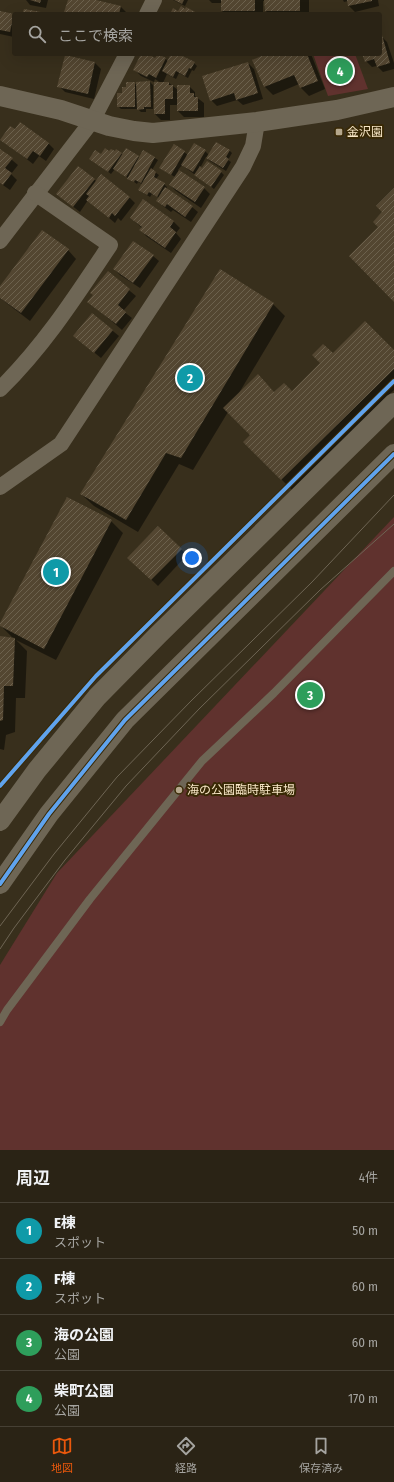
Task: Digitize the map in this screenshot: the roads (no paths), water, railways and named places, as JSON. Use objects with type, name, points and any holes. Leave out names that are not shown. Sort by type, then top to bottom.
[{"type":"street","points":[[148,12],[154,0]]},
{"type":"street","points":[[0,241],[35,193],[92,121],[126,56]]},
{"type":"street","points":[[0,96],[61,110],[92,121],[134,132],[153,133],[257,122],[338,110],[394,97]]},
{"type":"street","points":[[0,487],[61,444],[243,167],[253,146],[257,122]]},
{"type":"street","points":[[0,389],[21,368],[56,325],[110,245],[35,193]]},
{"type":"street","points":[[0,821],[37,770],[97,697],[394,403]]},
{"type":"street","points":[[0,884],[49,814],[126,720],[394,454]]},
{"type":"lane","points":[[0,1022],[7,1010],[90,899],[202,761],[274,693],[394,571]]},
{"type":"tram line","points":[[0,926],[54,854],[117,777],[191,701],[312,582],[394,495]]},
{"type":"tram line","points":[[0,949],[65,860],[126,786],[199,709],[320,590],[394,524]]},
{"type":"place","name":"柴町公園","points":[[340,71]]},
{"type":"place","name":"金沢園","points":[[339,132]]},
{"type":"place","name":"F棟","points":[[190,378]]},
{"type":"place","name":"E棟","points":[[56,572]]},
{"type":"place","name":"海の公園","points":[[310,695]]},
{"type":"place","name":"海の公園臨時駐車場","points":[[179,790]]}]
